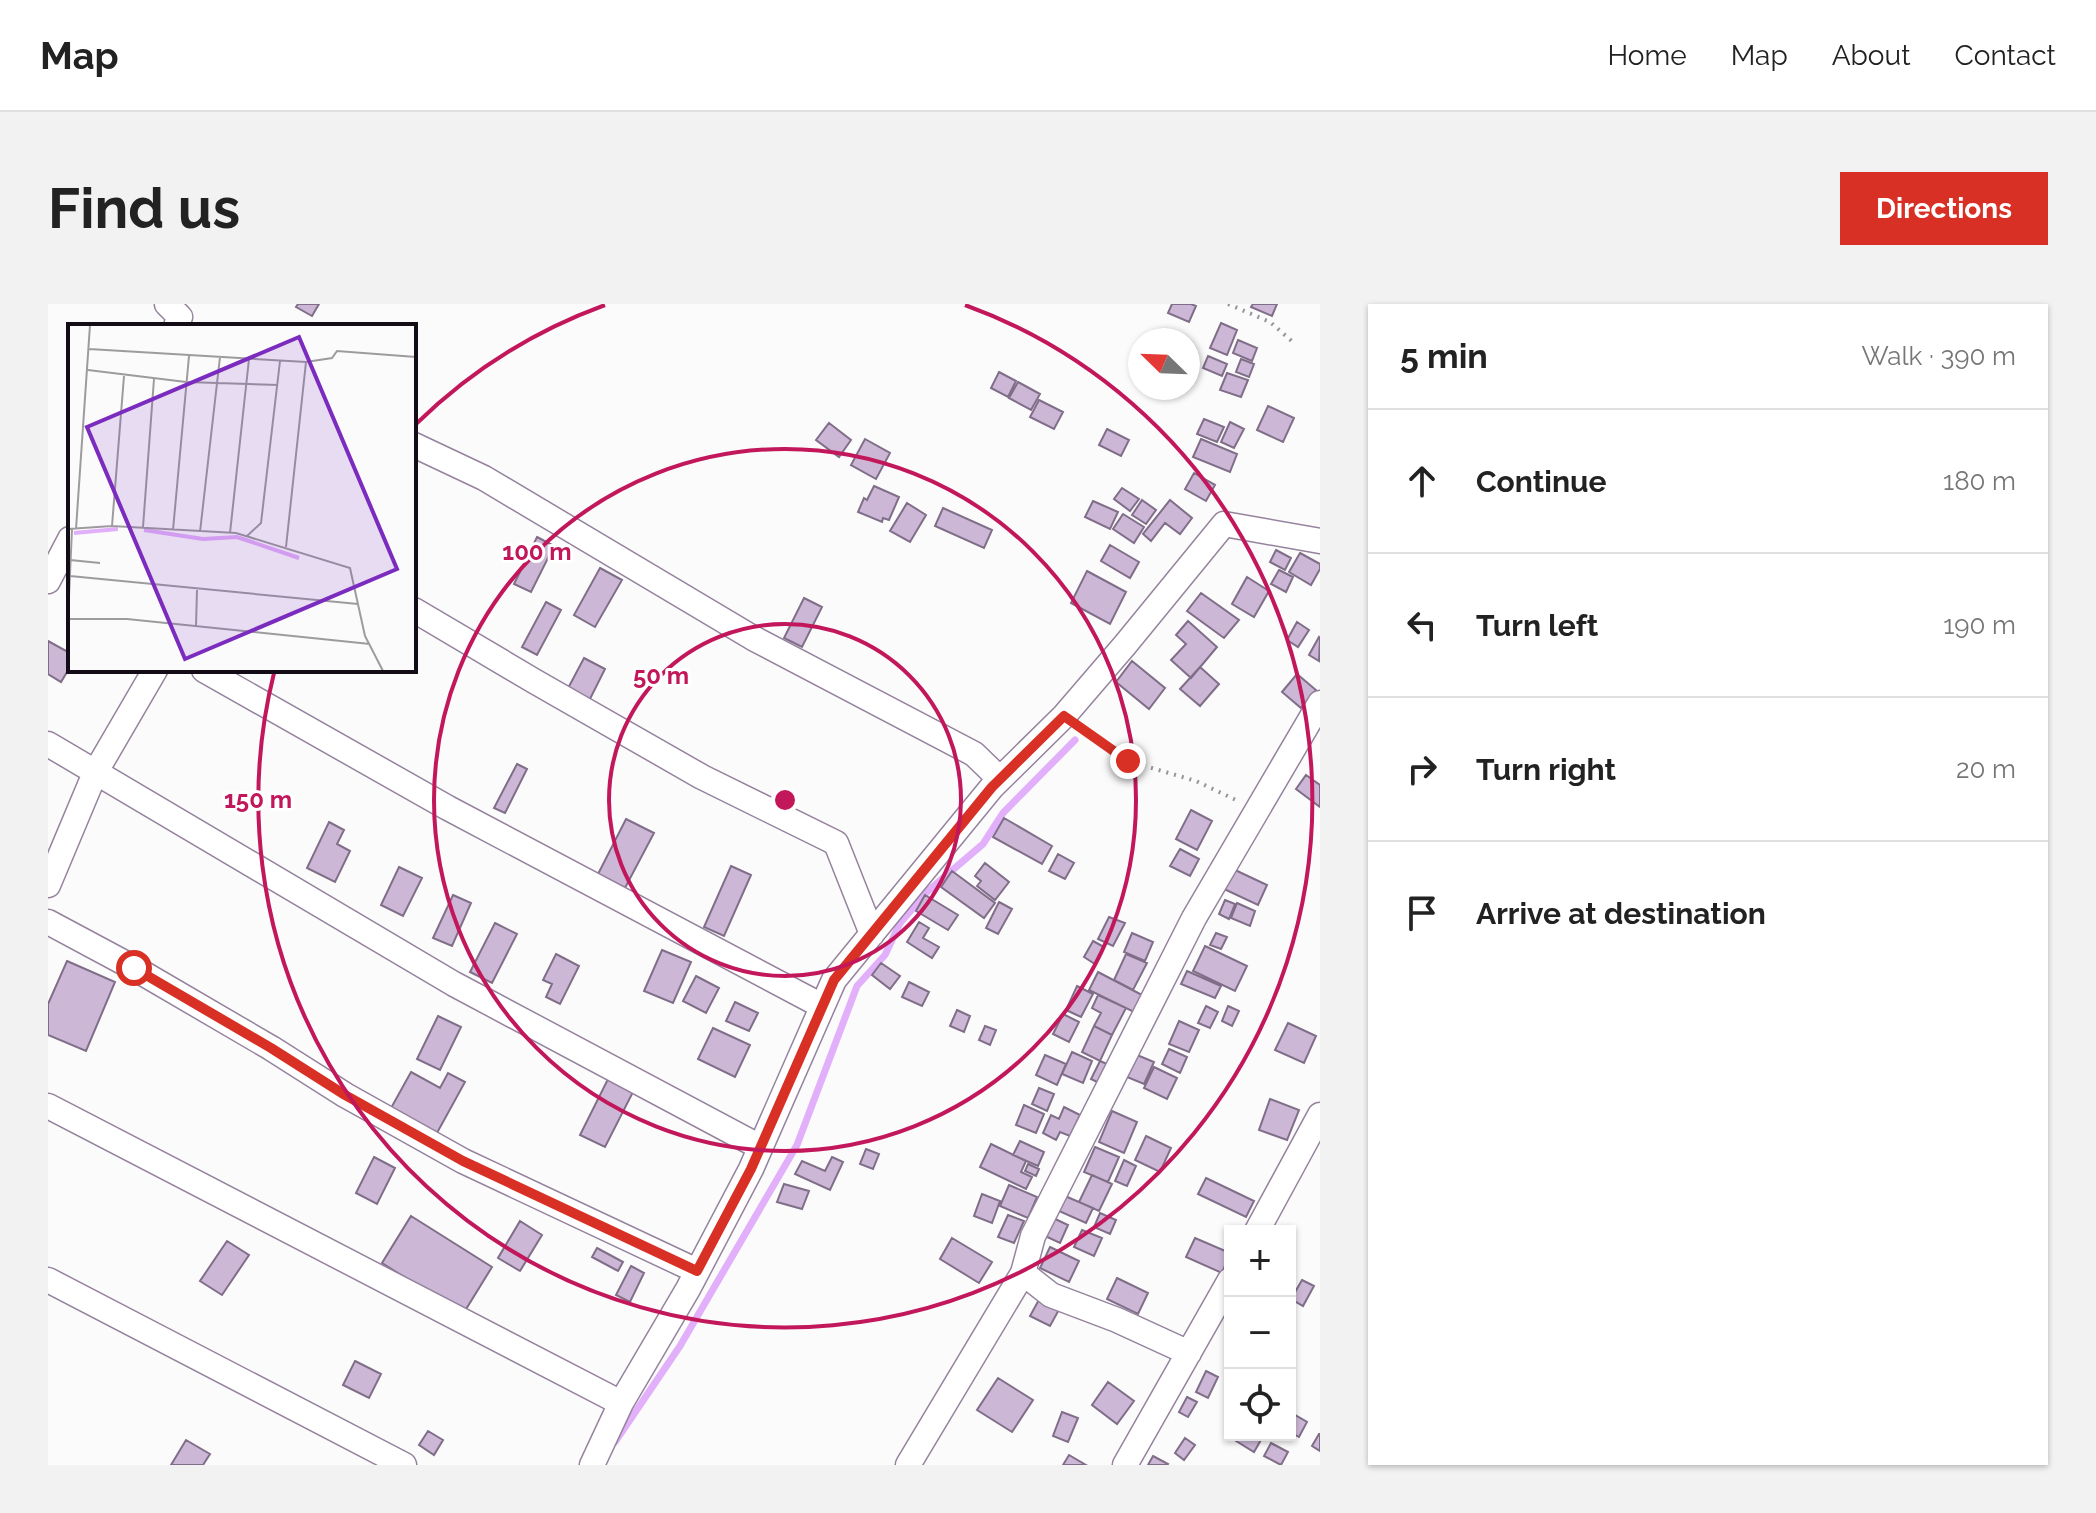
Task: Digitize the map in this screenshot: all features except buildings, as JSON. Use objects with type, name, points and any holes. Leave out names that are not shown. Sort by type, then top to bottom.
[{"type":"street","points":[[416,446],[484,478],[753,638],[974,754],[1000,779]]},
{"type":"street","points":[[592,1465],[621,1403],[751,1169],[834,980],[1000,779],[1064,716],[1224,524],[1320,541]]},
{"type":"street","points":[[56,583],[68,545]]},
{"type":"street","points":[[416,611],[702,777],[836,843],[872,934]]},
{"type":"street","points":[[48,885],[95,773],[154,672]]},
{"type":"street","points":[[208,672],[448,808],[822,1006]]},
{"type":"street","points":[[908,1465],[1023,1273],[1033,1236],[1194,918],[1320,703]]},
{"type":"street","points":[[48,744],[454,984],[760,1147]]},
{"type":"street","points":[[48,922],[134,968],[345,1095],[463,1161],[697,1271]]},
{"type":"street","points":[[48,1106],[621,1403]]},
{"type":"street","points":[[1260,1225],[1320,1115]]},
{"type":"street","points":[[1023,1273],[1051,1295],[1117,1320],[1189,1353]]},
{"type":"street","points":[[48,1280],[404,1465]]},
{"type":"street","points":[[1125,1465],[1224,1291]]},
{"type":"path","points":[[1228,304],[1270,322],[1294,343]]},
{"type":"path","points":[[1064,716],[1128,761],[1196,781],[1257,811]]},
{"type":"waterway","points":[[615,1442],[680,1346],[797,1145],[857,986],[885,955],[900,923],[928,891],[983,844],[1003,813],[1075,740]]},
{"type":"route","points":[[134,968],[345,1095],[463,1161],[697,1271],[751,1169],[834,980],[992,787],[1064,716],[1128,761]]}]
